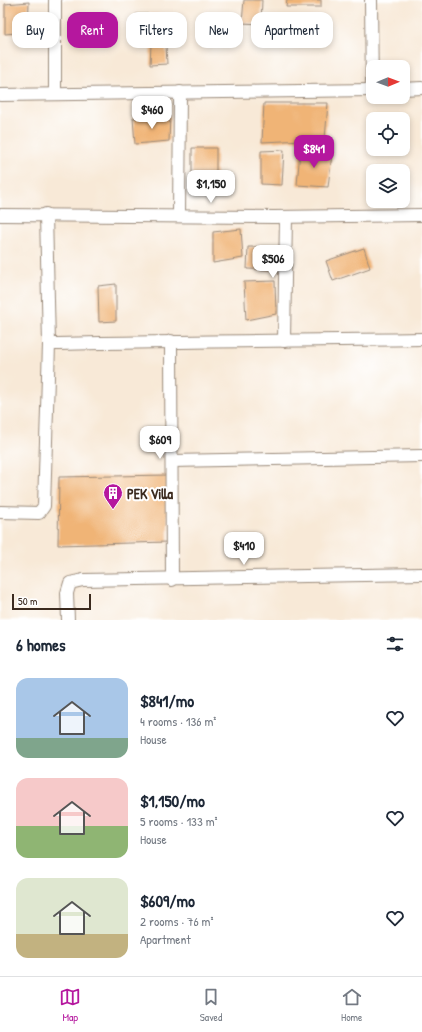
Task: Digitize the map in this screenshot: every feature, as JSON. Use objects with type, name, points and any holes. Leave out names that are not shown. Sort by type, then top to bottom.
[{"type":"street","points":[[55,0],[55,94]]},
{"type":"street","points":[[371,0],[372,60]]},
{"type":"street","points":[[410,89],[422,88]]},
{"type":"street","points":[[0,94],[366,90]]},
{"type":"street","points":[[179,216],[180,92]]},
{"type":"street","points":[[0,512],[39,513],[44,506],[49,344],[46,214]]},
{"type":"street","points":[[0,215],[46,214],[286,217],[422,215]]},
{"type":"street","points":[[284,341],[286,217]]},
{"type":"street","points":[[49,344],[171,341],[422,339]]},
{"type":"street","points":[[171,341],[172,580]]},
{"type":"street","points":[[172,461],[422,456]]},
{"type":"street","points":[[68,620],[66,593],[70,583],[83,580],[172,580],[422,574]]},
{"type":"building","points":[[244,0],[262,0],[262,12],[251,12],[251,23],[243,23]]},
{"type":"building","points":[[287,0],[321,0],[321,7],[286,7]]},
{"type":"building","points":[[29,2],[29,12],[12,12],[12,33],[5,34],[5,4]]},
{"type":"building","points":[[151,48],[166,48],[167,64],[150,65]]},
{"type":"building","points":[[264,103],[328,103],[325,139],[262,142]]},
{"type":"building","points":[[170,116],[169,141],[135,144],[133,118]]},
{"type":"building","points":[[192,148],[216,148],[216,190],[192,191]]},
{"type":"building","points":[[284,150],[282,185],[261,184],[261,151]]},
{"type":"building","points":[[300,151],[332,154],[328,187],[297,185]]},
{"type":"building","points":[[241,229],[243,258],[213,263],[213,232]]},
{"type":"building","points":[[248,247],[274,247],[275,270],[247,269]]},
{"type":"building","points":[[364,248],[370,268],[333,281],[326,261]]},
{"type":"building","points":[[275,281],[276,314],[246,320],[244,282]]},
{"type":"building","points":[[116,284],[116,321],[99,322],[98,286]]},
{"type":"building","name":"PEK Villa","points":[[168,475],[168,542],[58,545],[59,477]]},
{"type":"place","name":"PEK Villa","points":[[113,510]]}]
